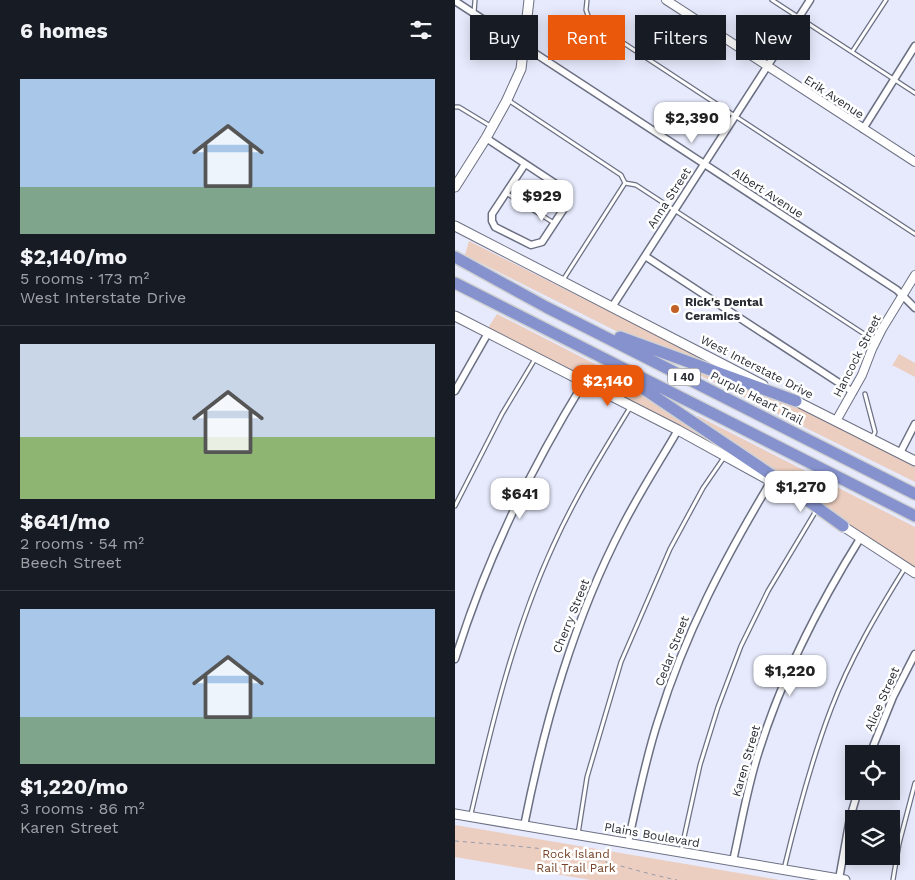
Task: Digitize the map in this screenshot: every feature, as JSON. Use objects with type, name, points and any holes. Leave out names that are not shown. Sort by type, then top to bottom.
[{"type":"highway","name":"Purple Heart Trail","points":[[455,257],[546,307],[915,494]]},
{"type":"highway","name":"I 40","points":[[455,283],[573,341],[915,516]]},
{"type":"highway","points":[[546,307],[642,346],[797,402]]},
{"type":"highway","points":[[573,341],[657,396],[843,526]]},
{"type":"main road","points":[[527,15],[529,0]]},
{"type":"main road","points":[[455,186],[486,138],[507,100],[521,69],[522,60]]},
{"type":"main road","name":"West Interstate Drive","points":[[455,226],[915,461]]},
{"type":"main road","points":[[455,316],[678,430],[771,481],[915,573]]},
{"type":"main road","name":"Plains Boulevard","points":[[455,814],[842,879]]},
{"type":"street","name":"Erik Avenue","points":[[666,0],[915,162]]},
{"type":"street","name":"Anna Street","points":[[801,15],[810,0]]},
{"type":"street","name":"Albert Avenue","points":[[455,1],[474,14]]},
{"type":"street","points":[[863,129],[915,46]]},
{"type":"street","name":"Albert Avenue","points":[[538,55],[897,290],[915,308]]},
{"type":"street","name":"Anna Street","points":[[612,306],[771,60]]},
{"type":"street","points":[[486,138],[565,190],[567,193],[567,204],[542,242],[535,245],[531,245],[495,227],[492,221],[492,214],[525,164]]},
{"type":"street","points":[[645,256],[853,392]]},
{"type":"street","name":"Hancock Street","points":[[836,421],[862,375],[875,342],[915,275]]},
{"type":"street","points":[[455,391],[489,333]]},
{"type":"street","points":[[455,659],[479,589],[513,509],[549,439],[584,382]]},
{"type":"street","points":[[900,453],[915,424]]},
{"type":"street","name":"Cherry Street","points":[[524,826],[547,724],[565,662],[583,614],[623,526],[678,430]]},
{"type":"street","name":"Cedar Street","points":[[628,843],[653,738],[681,654],[698,614],[727,556],[771,481]]},
{"type":"street","name":"Karen Street","points":[[733,861],[746,799],[758,755],[784,681],[822,602],[861,537]]},
{"type":"street","name":"Alice Street","points":[[874,745],[893,698],[915,654]]},
{"type":"street","points":[[842,879],[851,818],[856,800]]},
{"type":"lane","points":[[474,14],[475,0]]},
{"type":"lane","points":[[587,0],[586,10],[590,21],[915,234]]},
{"type":"lane","points":[[772,0],[794,15]]},
{"type":"lane","points":[[852,52],[886,0]]},
{"type":"lane","points":[[810,25],[915,93]]},
{"type":"lane","points":[[507,100],[621,175],[625,183]]},
{"type":"lane","points":[[455,107],[459,107],[492,127]]},
{"type":"lane","points":[[625,183],[636,185],[875,342]]},
{"type":"lane","points":[[563,281],[625,183]]},
{"type":"lane","points":[[506,192],[554,224]]},
{"type":"lane","points":[[455,506],[502,414],[535,357]]},
{"type":"lane","points":[[865,394],[875,432],[872,439]]},
{"type":"lane","points":[[471,816],[489,735],[509,662],[529,607],[553,546],[576,500],[631,406]]},
{"type":"lane","points":[[578,834],[587,776],[621,662],[669,549],[703,488],[725,456]]},
{"type":"lane","points":[[681,852],[700,765],[718,707],[741,646],[767,591],[817,509]]},
{"type":"lane","points":[[784,870],[799,805],[831,708],[869,629],[905,567]]},
{"type":"lane","points":[[893,880],[899,844],[915,783]]},
{"type":"path","points":[[455,841],[512,845],[558,852],[677,880]]},
{"type":"green space","points":[[469,241],[728,371],[630,338],[465,255]]},
{"type":"green space","points":[[497,314],[630,382],[715,443],[488,328]]},
{"type":"green space","points":[[899,354],[915,363],[915,377],[892,366]]},
{"type":"green space","points":[[688,366],[789,402],[915,467],[915,482],[685,368]]},
{"type":"green space","points":[[698,416],[915,527],[915,568],[696,419]]},
{"type":"green space","name":"Rock Island Rail Trail Park","points":[[455,825],[780,880],[591,880],[455,857]]},
{"type":"place","name":"Rick's Dental Ceramics","points":[[675,309]]}]
